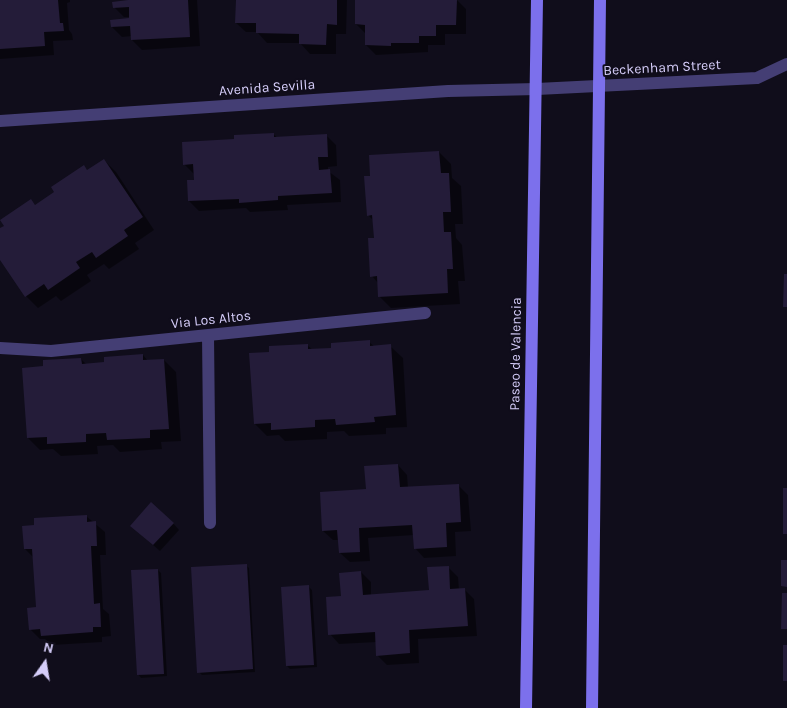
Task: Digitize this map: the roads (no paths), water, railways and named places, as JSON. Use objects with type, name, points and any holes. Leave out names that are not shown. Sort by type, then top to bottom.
[{"type":"main road","name":"Paseo de Valencia","points":[[526,708],[537,0]]},
{"type":"main road","points":[[592,708],[600,0]]},
{"type":"street","name":"Beckenham Street","points":[[537,89],[757,78],[787,64]]},
{"type":"street","name":"Avenida Sevilla","points":[[0,121],[448,91],[537,89]]},
{"type":"street","name":"Via Los Altos","points":[[0,348],[51,351],[425,313]]},
{"type":"street","points":[[208,335],[210,523]]}]
